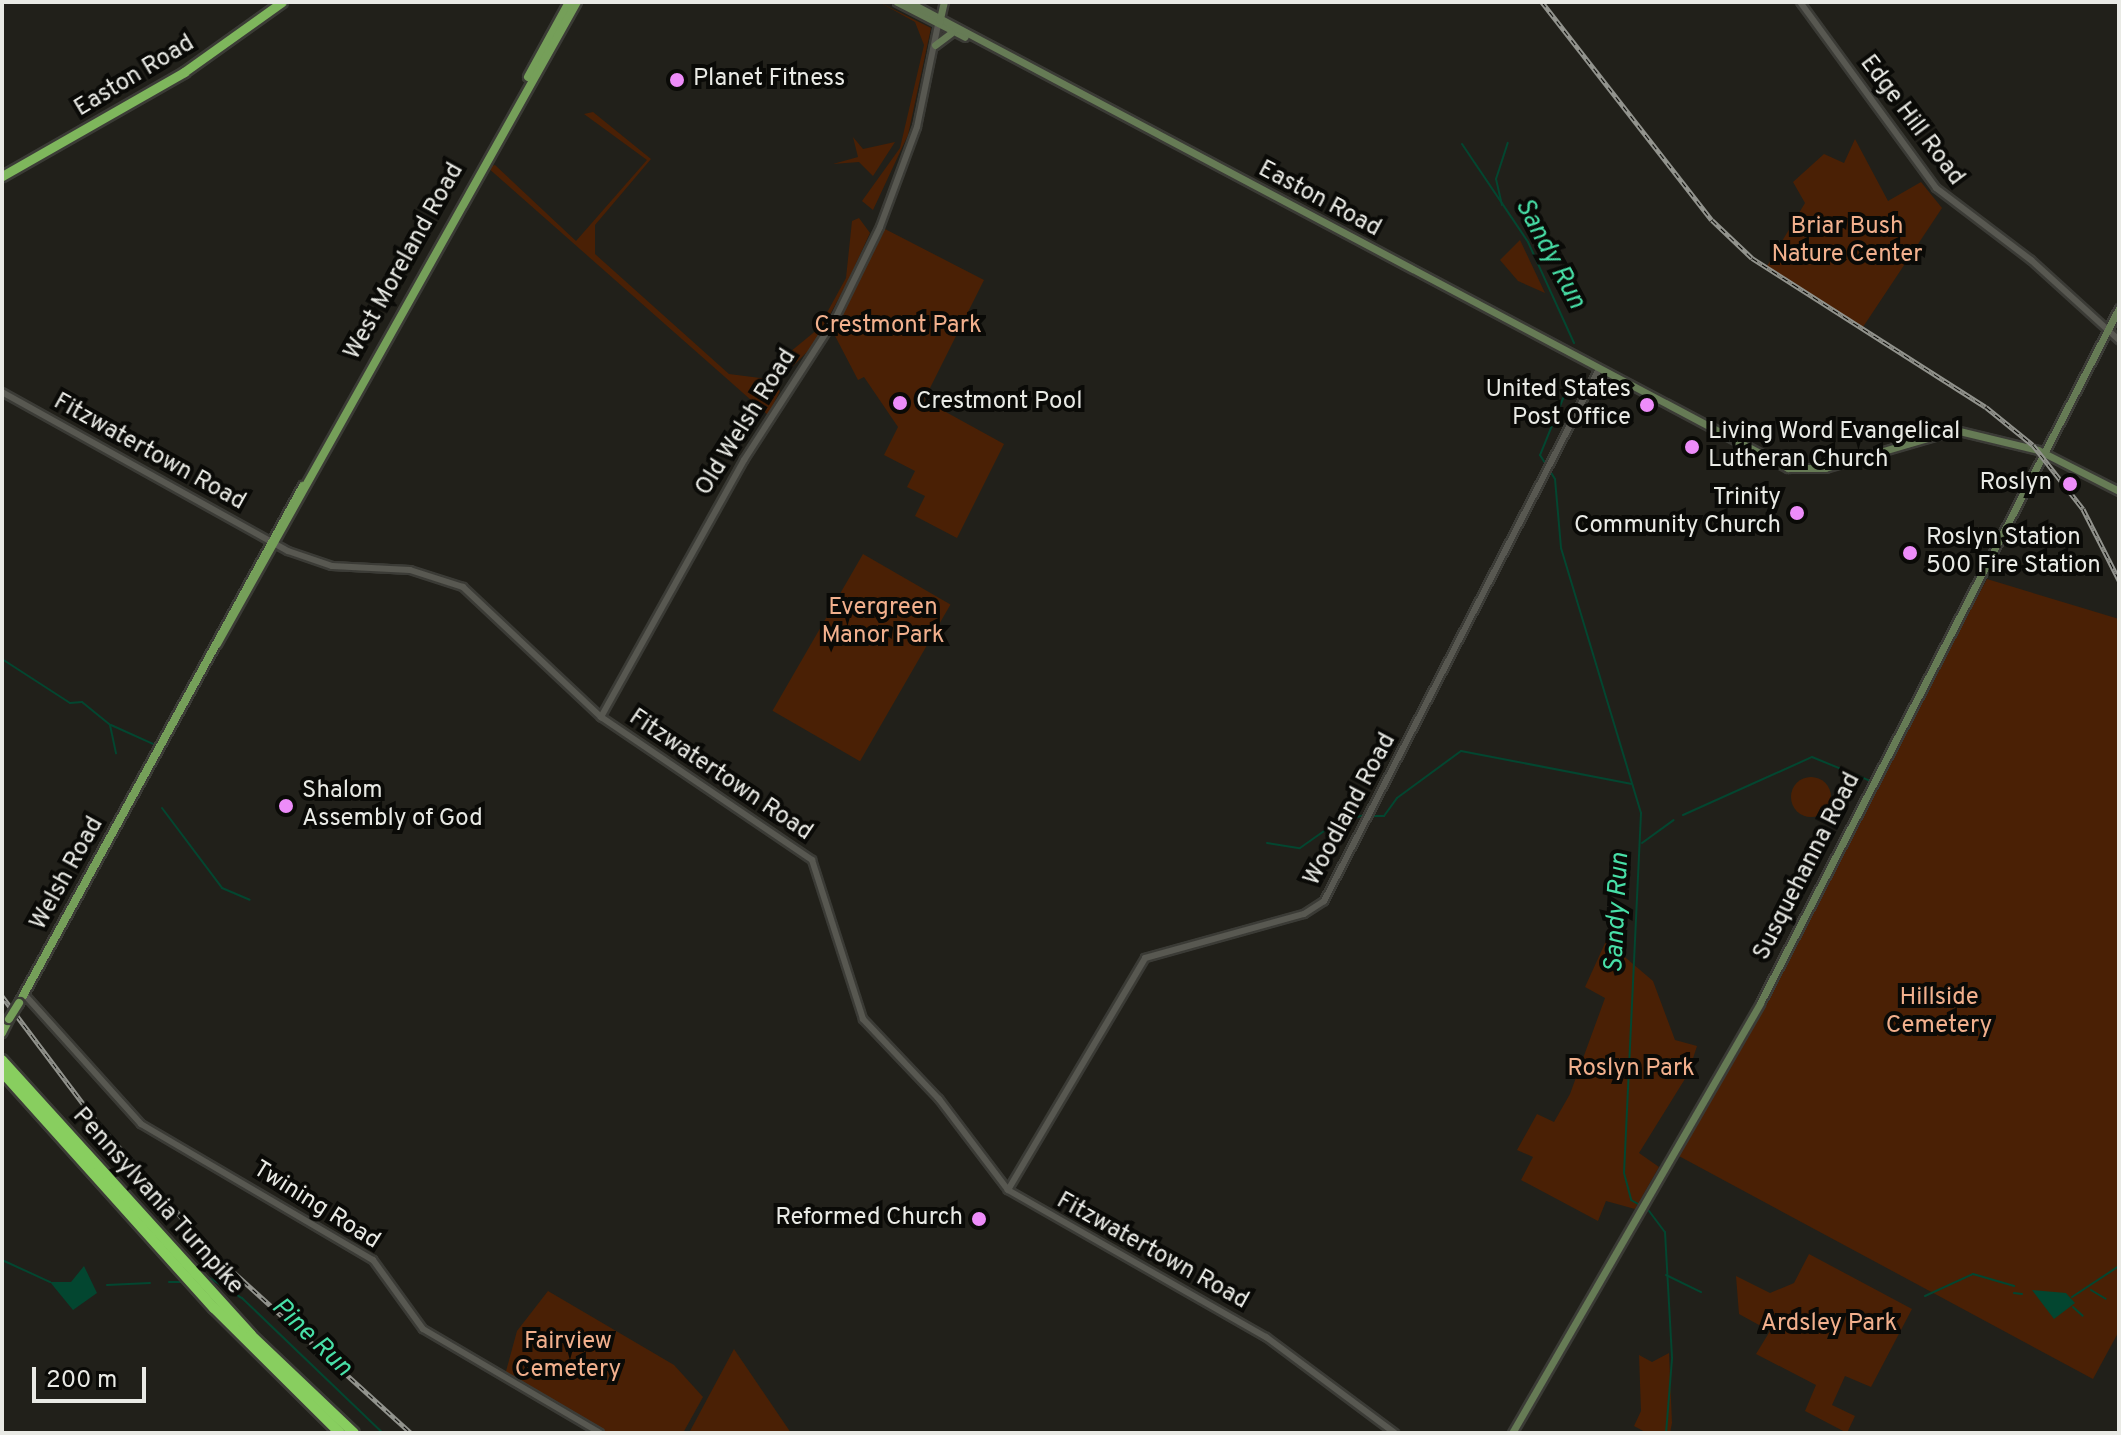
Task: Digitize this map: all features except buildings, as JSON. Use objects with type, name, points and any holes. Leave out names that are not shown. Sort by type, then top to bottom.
[{"type":"highway","name":"Easton Road","points":[[2,176],[187,70],[282,2]]},
{"type":"highway","name":"Pennsylvania Turnpike","points":[[2,1060],[251,1335],[354,1433]]},
{"type":"highway","name":"Pennsylvania Turnpike","points":[[2,1072],[214,1308],[340,1433]]},
{"type":"main road","name":"West Moreland Road","points":[[145,775],[517,103],[569,2]]},
{"type":"main road","name":"West Moreland Road","points":[[517,103],[577,2]]},
{"type":"main road","name":"Easton Road","points":[[897,2],[982,43],[1637,392],[1788,468],[1825,468],[1955,430],[2046,454],[2119,491]]},
{"type":"main road","name":"Easton Road","points":[[909,2],[953,32],[982,43]]},
{"type":"main road","name":"Old Welsh Road","points":[[939,22],[944,2]]},
{"type":"main road","points":[[935,45],[953,32]]},
{"type":"main road","name":"Susquehanna Road","points":[[1512,1433],[1760,1003],[2119,308]]},
{"type":"main road","name":"Welsh Road","points":[[2,1033],[145,775]]},
{"type":"street","name":"Edge Hill Road","points":[[1800,2],[1936,188],[2119,340]]},
{"type":"street","name":"Old Welsh Road","points":[[601,717],[744,460],[835,319],[900,177],[939,22]]},
{"type":"street","name":"Woodland Road","points":[[1008,1190],[1145,958],[1304,914],[1324,901],[1598,371]]},
{"type":"street","name":"Fitzwatertown Road","points":[[2,392],[274,544],[332,566],[450,580],[601,717],[812,860],[863,1019],[939,1099],[1008,1190],[1266,1337],[1395,1433]]},
{"type":"street","name":"Twining Road","points":[[24,994],[141,1124],[373,1260],[423,1329],[600,1433]]},
{"type":"green space","points":[[879,2],[931,28],[908,135],[873,210],[862,201],[900,148],[924,45],[915,22]]},
{"type":"green space","points":[[593,112],[651,159],[595,225],[595,254],[729,374],[768,379],[780,391],[768,415],[487,167],[495,165],[576,241],[647,160],[584,114]]},
{"type":"green space","points":[[853,137],[863,149],[895,142],[873,176],[859,162],[833,164],[858,157]]},
{"type":"green space","name":"Briar Bush Nature Center","points":[[1855,139],[1888,201],[1921,182],[1942,208],[1863,327],[1767,266],[1805,203],[1793,182],[1824,154],[1844,163]]},
{"type":"green space","points":[[859,218],[870,233],[847,283],[813,346],[784,375],[779,361],[818,329],[846,278],[852,221]]},
{"type":"green space","name":"Crestmont Park","points":[[885,229],[984,280],[924,400],[1004,444],[957,538],[915,516],[925,496],[907,487],[915,471],[884,455],[898,427],[864,377],[858,380],[833,332]]},
{"type":"green space","points":[[1520,240],[1545,293],[1518,281],[1500,260]]},
{"type":"green space","name":"Evergreen Manor Park","points":[[863,554],[950,604],[860,761],[772,711]]},
{"type":"green space","name":"Hillside Cemetery","points":[[1987,579],[2119,619],[2119,1331],[2093,1379],[1677,1155]]},
{"type":"green space","points":[[1811,777],[1825,783],[1831,797],[1825,811],[1811,817],[1797,811],[1791,797],[1797,783]]},
{"type":"green space","name":"Roslyn Park","points":[[1606,941],[1653,981],[1675,1040],[1697,1046],[1688,1074],[1639,1153],[1659,1167],[1635,1209],[1606,1201],[1598,1221],[1521,1180],[1533,1157],[1517,1150],[1537,1114],[1554,1122],[1570,1094],[1605,998],[1585,987]]},
{"type":"green space","name":"Ardsley Park","points":[[1809,1254],[1912,1309],[1871,1387],[1845,1376],[1832,1405],[1855,1416],[1847,1433],[1805,1411],[1816,1385],[1756,1354],[1770,1331],[1739,1314],[1736,1276],[1770,1293],[1794,1283]]},
{"type":"green space","name":"Fairview Cemetery","points":[[548,1291],[674,1365],[703,1397],[683,1433],[606,1433],[505,1375],[517,1331]]},
{"type":"green space","points":[[734,1349],[791,1433],[689,1433]]},
{"type":"green space","points":[[1669,1353],[1670,1433],[1647,1433],[1634,1426],[1641,1411],[1639,1355],[1652,1362]]},
{"type":"shaded area","points":[[84,1266],[97,1293],[73,1310],[50,1282],[71,1282]]},
{"type":"shaded area","points":[[2032,1290],[2066,1293],[2075,1303],[2054,1319]]},
{"type":"waterway","points":[[1502,205],[1496,179],[1508,143]]},
{"type":"waterway","name":"Sandy Run","points":[[1462,144],[1528,242],[1574,343]]},
{"type":"waterway","name":"Sandy Run","points":[[1564,396],[1540,455],[1555,479],[1561,548],[1641,813],[1624,1173],[1631,1200],[1640,1205]]},
{"type":"waterway","points":[[2,659],[70,703],[82,702],[110,725],[116,753]]},
{"type":"waterway","points":[[111,725],[153,744]]},
{"type":"waterway","points":[[1372,816],[1384,816],[1397,798],[1461,751],[1632,784]]},
{"type":"waterway","points":[[1683,815],[1812,757],[1868,780]]},
{"type":"waterway","points":[[162,808],[222,888],[250,900]]},
{"type":"waterway","points":[[1337,822],[1366,815]]},
{"type":"waterway","points":[[1642,843],[1674,820]]},
{"type":"waterway","points":[[1267,843],[1300,848],[1334,824]]},
{"type":"waterway","name":"Sandy Run","points":[[1646,1207],[1665,1232],[1672,1359],[1666,1433]]},
{"type":"waterway","name":"Pine Run","points":[[2,1260],[50,1282]]},
{"type":"waterway","points":[[2072,1297],[2119,1266]]},
{"type":"waterway","points":[[1925,1296],[1973,1274],[2014,1286]]},
{"type":"waterway","points":[[1666,1275],[1701,1292]]},
{"type":"waterway","name":"Pine Run","points":[[208,1277],[242,1298],[383,1433]]},
{"type":"waterway","name":"Pine Run","points":[[169,1282],[181,1282]]},
{"type":"waterway","name":"Pine Run","points":[[107,1285],[150,1283]]},
{"type":"waterway","points":[[2091,1290],[2106,1299]]},
{"type":"waterway","points":[[2014,1293],[2022,1294]]},
{"type":"waterway","points":[[2073,1307],[2083,1316]]},
{"type":"railway","points":[[1542,2],[1712,220],[1752,258],[1986,407],[2033,445],[2083,509],[2119,580]]},
{"type":"railway","points":[[2,996],[100,1126],[217,1257],[411,1433]]},
{"type":"place","name":"Planet Fitness","points":[[677,80]]},
{"type":"place","name":"Crestmont Pool","points":[[900,403]]},
{"type":"place","name":"United States Post Office","points":[[1647,405]]},
{"type":"place","name":"Living Word Evangelical Lutheran Church","points":[[1692,447]]},
{"type":"place","name":"Roslyn","points":[[2070,484]]},
{"type":"place","name":"Trinity Community Church","points":[[1797,513]]},
{"type":"place","name":"Roslyn Station 500 Fire Station","points":[[1910,553]]},
{"type":"place","name":"Shalom Assembly of God","points":[[286,806]]},
{"type":"place","name":"Reformed Church","points":[[979,1219]]}]
